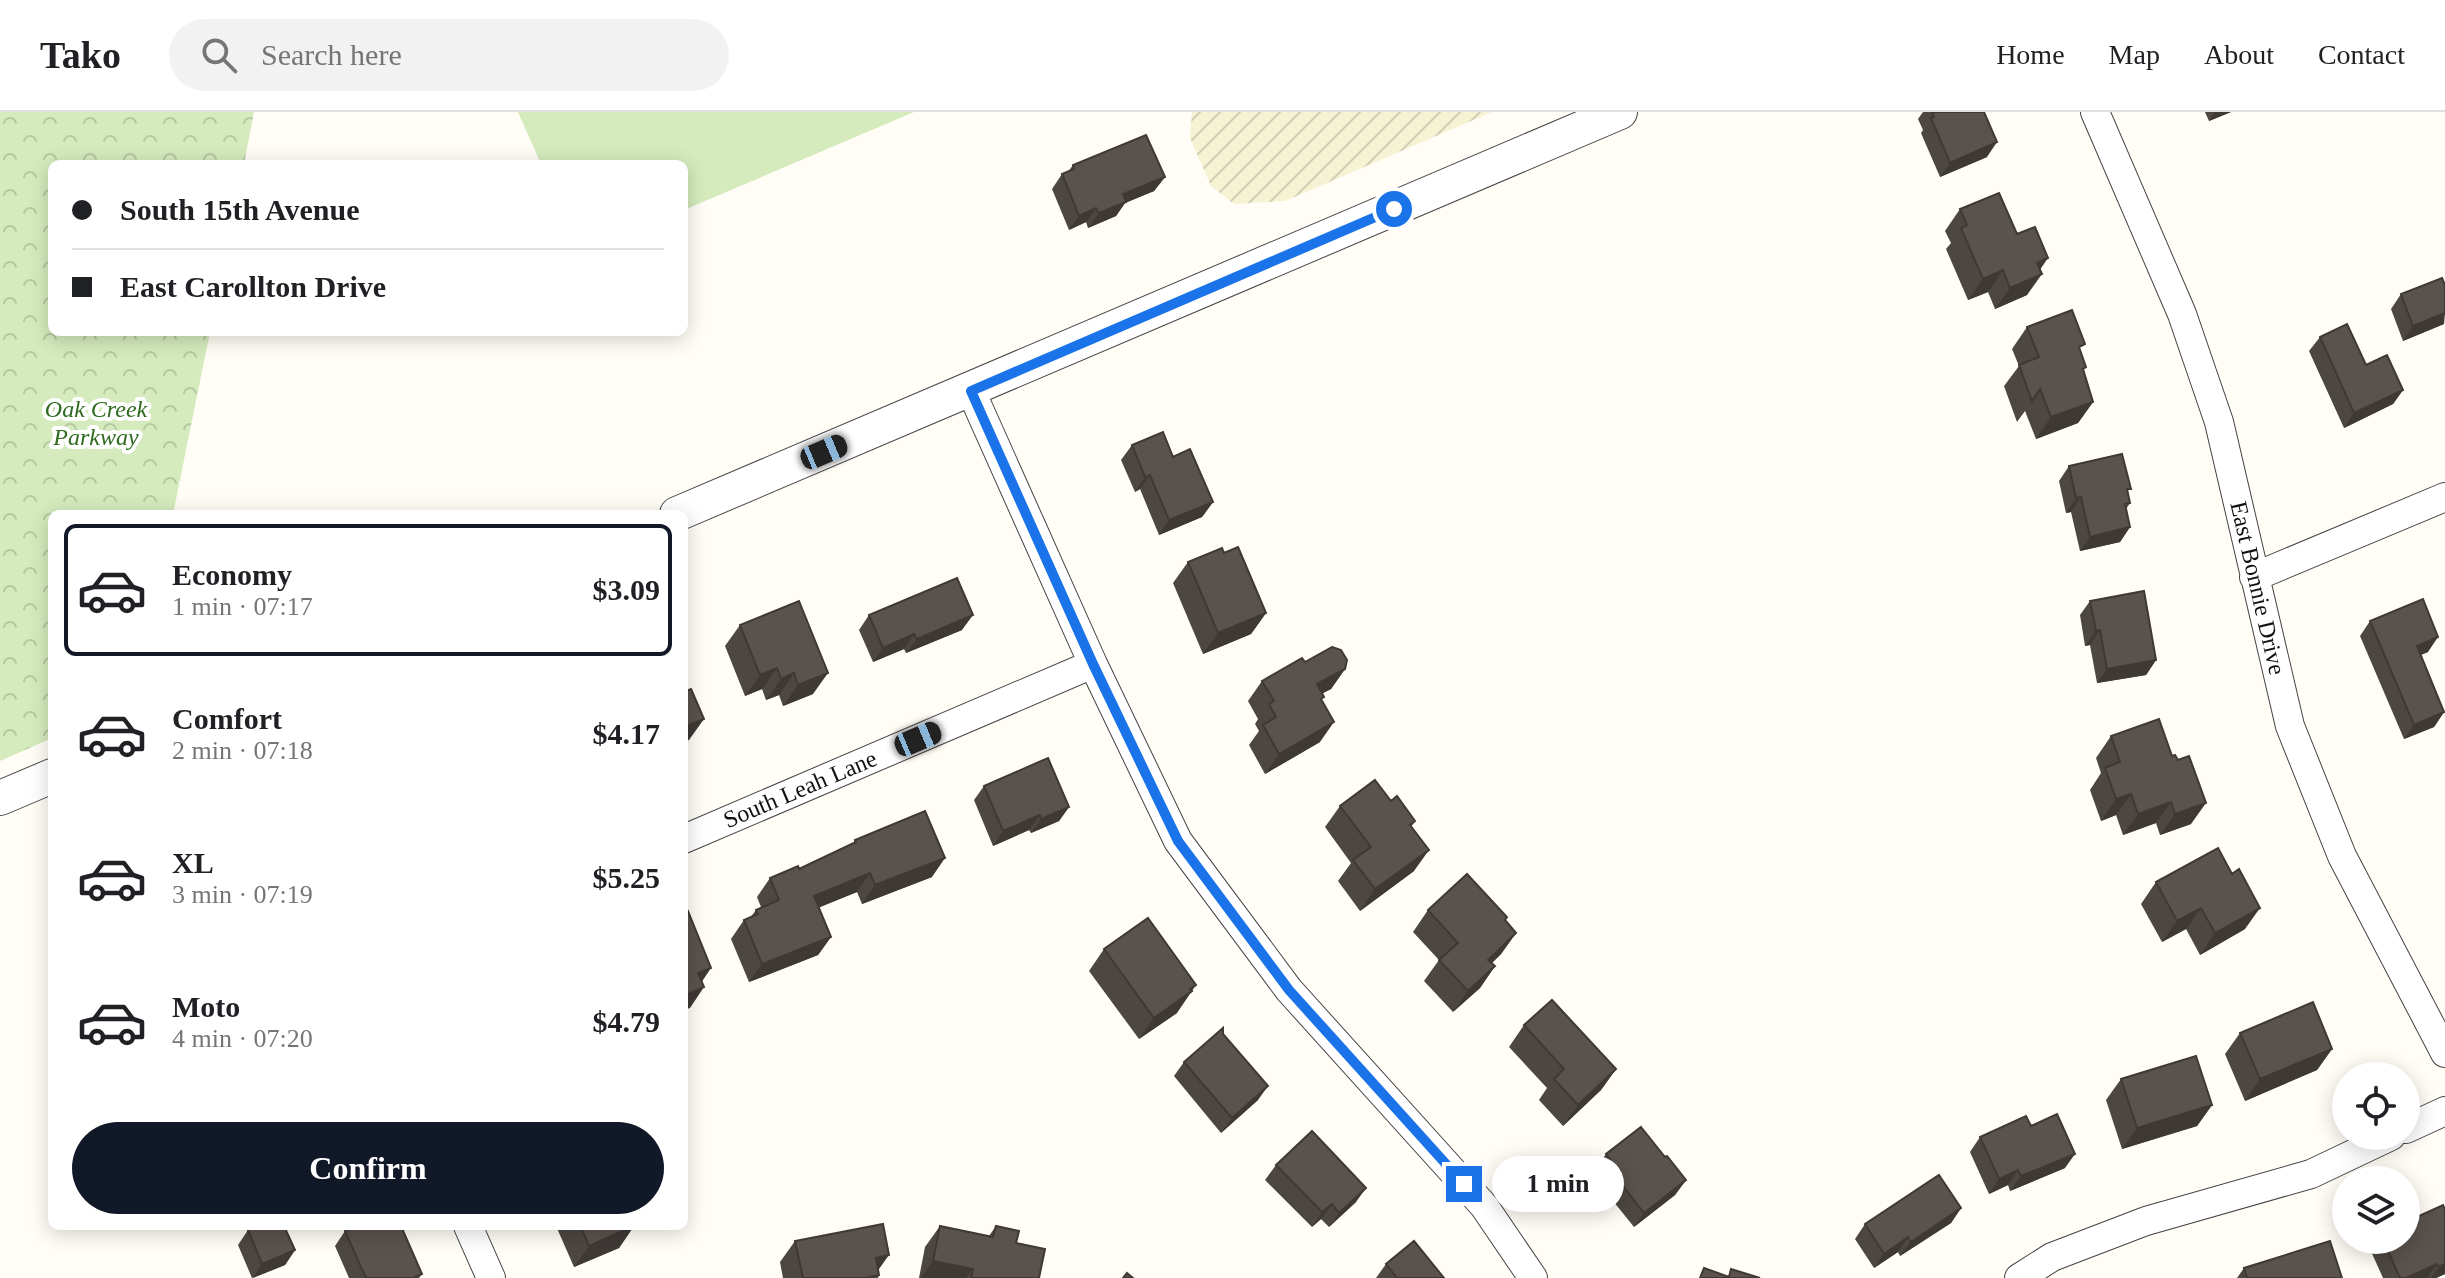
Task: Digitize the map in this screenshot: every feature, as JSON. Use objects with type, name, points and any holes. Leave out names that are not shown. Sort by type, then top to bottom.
[{"type":"street","points":[[687,510],[1620,112]]},
{"type":"street","name":"East Bonnie Drive","points":[[2095,112],[2182,314],[2219,422],[2290,726],[2342,856],[2445,1053]]},
{"type":"street","points":[[971,391],[1093,664],[1178,841],[1289,990],[1484,1206],[1533,1278]]},
{"type":"street","points":[[2254,577],[2445,497]]},
{"type":"street","name":"South Leah Lane","points":[[688,837],[1093,664]]},
{"type":"street","points":[[0,798],[48,778]]},
{"type":"street","points":[[2420,1123],[2445,1111]]},
{"type":"street","points":[[2019,1278],[2052,1257],[2146,1221],[2311,1174],[2362,1150]]},
{"type":"street","points":[[470,1230],[491,1278]]},
{"type":"shaded area","points":[[1192,112],[1492,112],[1285,201],[1234,204],[1211,186],[1190,138]]},
{"type":"green space","name":"Oak Creek Parkway","points":[[0,112],[254,112],[245,160],[48,160],[48,336],[209,336],[174,510],[48,510],[48,740],[0,761]]},
{"type":"green space","points":[[518,112],[914,112],[688,208],[688,160],[539,160]]},
{"type":"building","points":[[1932,112],[1984,112],[1997,142],[1950,163],[1931,118],[1934,117]]},
{"type":"building","points":[[1146,135],[1165,177],[1123,194],[1126,202],[1099,213],[1096,208],[1079,216],[1062,174],[1074,169],[1073,165]]},
{"type":"building","points":[[1999,193],[2017,234],[2035,227],[2048,258],[2037,263],[2042,274],[2010,288],[2003,270],[1983,279],[1961,228],[1967,225],[1960,209]]},
{"type":"building","points":[[2442,278],[2445,313],[2413,326],[2401,294]]},
{"type":"building","points":[[2072,310],[2085,344],[2079,347],[2093,402],[2051,417],[2040,389],[2032,401],[2019,365],[2039,357],[2027,327]]},
{"type":"building","points":[[2347,324],[2366,365],[2387,355],[2403,390],[2354,413],[2320,337]]},
{"type":"building","points":[[1163,432],[1173,457],[1190,449],[1213,502],[1169,520],[1150,475],[1145,477],[1132,445]]},
{"type":"building","points":[[2122,454],[2131,489],[2127,489],[2130,503],[2125,504],[2130,527],[2090,537],[2081,497],[2076,498],[2069,466]]},
{"type":"building","points":[[1238,547],[1266,613],[1218,633],[1188,562],[1222,548],[1224,553]]},
{"type":"building","points":[[957,578],[973,615],[917,639],[914,634],[883,648],[869,615]]},
{"type":"building","points":[[2144,591],[2156,660],[2107,669],[2100,630],[2096,631],[2090,601]]},
{"type":"building","points":[[2423,599],[2438,637],[2417,646],[2444,712],[2414,725],[2370,621]]},
{"type":"building","points":[[799,601],[828,673],[798,685],[794,673],[781,679],[777,668],[760,675],[740,625]]},
{"type":"building","points":[[1332,647],[1341,650],[1347,660],[1345,669],[1317,684],[1324,697],[1321,699],[1334,722],[1279,754],[1263,725],[1276,717],[1269,704],[1274,701],[1262,681],[1302,658],[1305,662]]},
{"type":"building","points":[[691,689],[704,719],[688,725],[688,690]]},
{"type":"building","points":[[2159,719],[2172,756],[2175,755],[2178,760],[2189,756],[2206,803],[2175,814],[2171,802],[2138,814],[2131,794],[2116,799],[2105,768],[2120,762],[2111,736]]},
{"type":"building","points":[[1048,758],[1069,807],[1003,831],[984,786]]},
{"type":"building","points":[[1375,780],[1391,801],[1397,796],[1415,821],[1410,825],[1429,850],[1375,889],[1353,860],[1371,847],[1340,806]]},
{"type":"building","points":[[925,811],[945,858],[875,885],[870,873],[814,896],[831,937],[762,964],[744,920],[758,914],[756,910],[779,900],[770,878],[798,866],[799,869],[855,840]]},
{"type":"building","points":[[2218,848],[2232,874],[2239,869],[2260,908],[2215,933],[2201,908],[2177,921],[2156,882]]},
{"type":"building","points":[[1467,874],[1507,917],[1505,920],[1516,933],[1488,960],[1495,966],[1468,991],[1439,960],[1458,943],[1428,910]]},
{"type":"building","points":[[688,911],[711,968],[698,973],[704,987],[688,994]]},
{"type":"building","points":[[1148,918],[1196,985],[1154,1018],[1104,949]]},
{"type":"building","points":[[1552,1000],[1616,1069],[1578,1105],[1554,1079],[1564,1069],[1524,1025]]},
{"type":"building","points":[[2313,1002],[2332,1049],[2260,1079],[2240,1033]]},
{"type":"building","points":[[1223,1028],[1223,1034],[1268,1086],[1232,1118],[1184,1062]]},
{"type":"building","points":[[2196,1056],[2212,1105],[2137,1128],[2121,1079]]},
{"type":"building","points":[[2057,1114],[2075,1154],[2021,1176],[2018,1170],[1999,1179],[1980,1137],[2026,1116],[2031,1126]]},
{"type":"building","points":[[1641,1127],[1686,1180],[1644,1213],[1615,1176],[1620,1173],[1606,1154]]},
{"type":"building","points":[[1312,1131],[1366,1188],[1339,1213],[1332,1204],[1322,1212],[1276,1165]]},
{"type":"building","points":[[1939,1175],[1961,1208],[1911,1242],[1908,1237],[1884,1254],[1865,1224]]},
{"type":"building","points":[[2443,1205],[2445,1264],[2400,1278],[2389,1254],[2420,1254],[2420,1216]]},
{"type":"building","points":[[883,1224],[889,1255],[876,1258],[879,1275],[866,1278],[803,1278],[795,1241]]},
{"type":"building","points":[[940,1226],[993,1237],[996,1226],[1019,1231],[1016,1243],[1045,1249],[1039,1278],[971,1278],[973,1269],[933,1261]]},
{"type":"building","points":[[248,1230],[286,1230],[295,1250],[262,1264]]},
{"type":"building","points":[[403,1230],[422,1274],[413,1278],[366,1278],[345,1231]]},
{"type":"building","points":[[582,1230],[625,1230],[589,1246]]},
{"type":"building","points":[[1414,1241],[1444,1278],[1397,1278],[1386,1264]]},
{"type":"building","points":[[2330,1241],[2342,1278],[2247,1278],[2244,1268]]},
{"type":"building","points":[[1704,1268],[1729,1277],[1731,1269],[1760,1278],[1700,1278]]},
{"type":"route","points":[[1394,209],[971,391],[1093,664],[1178,841],[1289,990],[1464,1184]]}]
